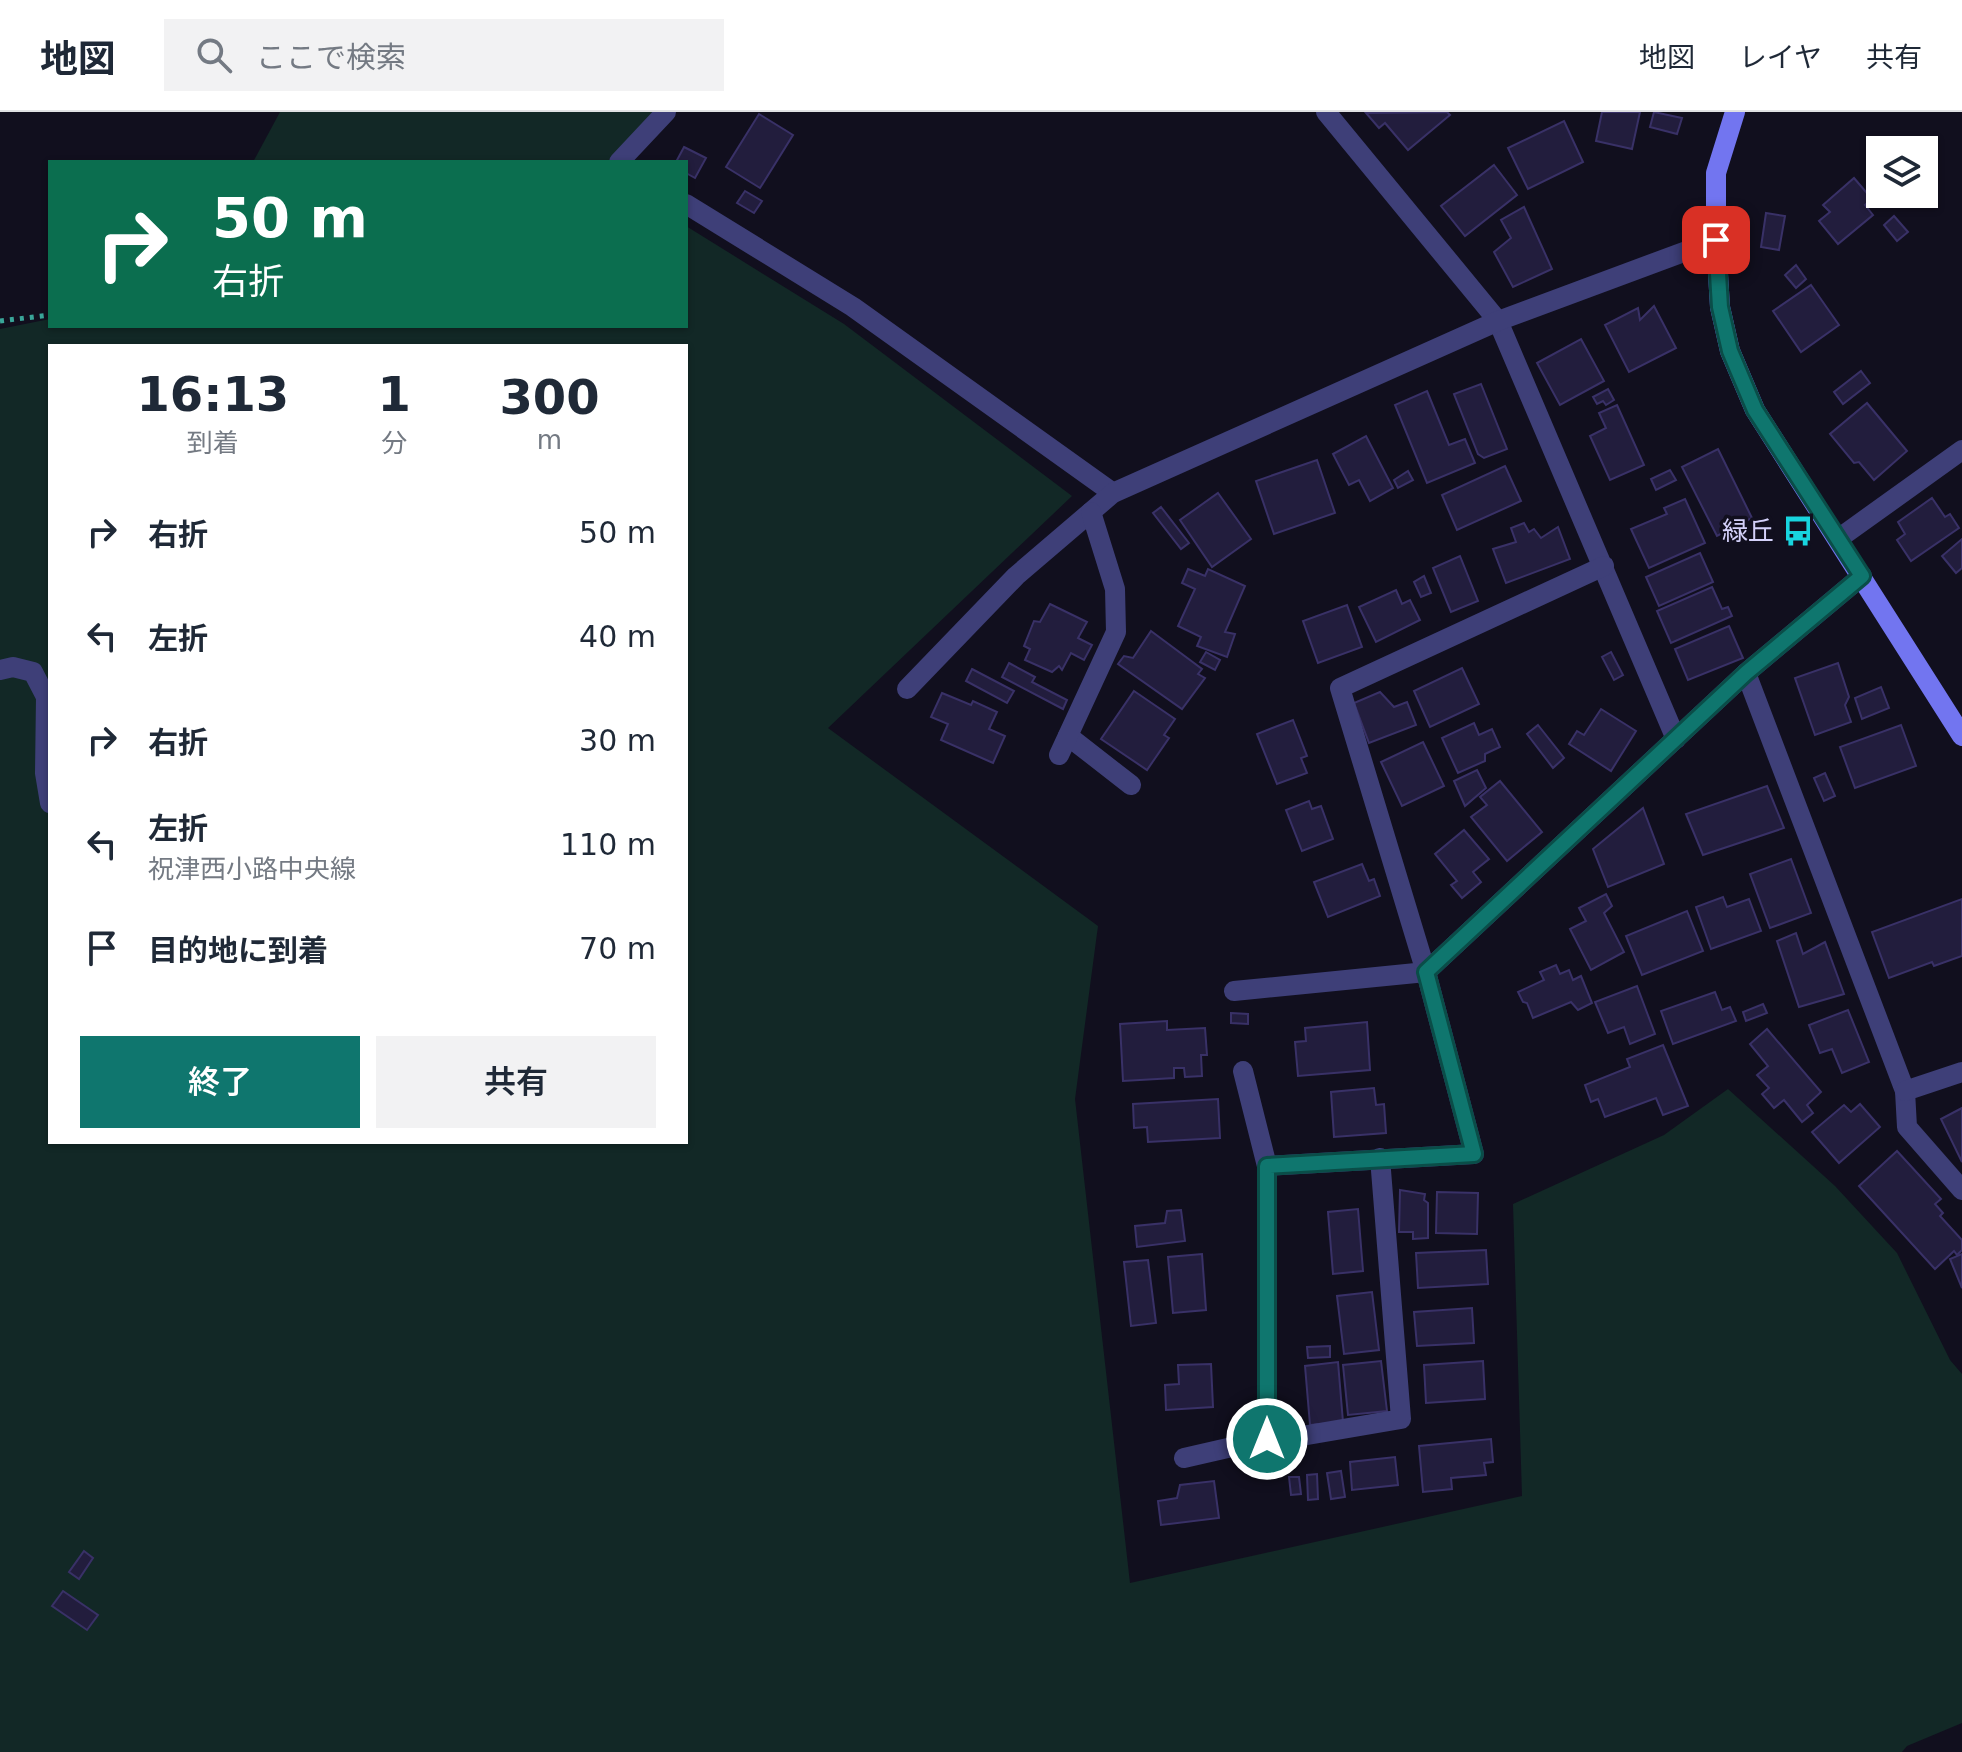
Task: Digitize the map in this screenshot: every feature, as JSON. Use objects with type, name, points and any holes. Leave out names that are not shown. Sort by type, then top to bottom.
[{"type":"main road","points":[[1735,112],[1716,173],[1720,307],[1730,351],[1755,410],[1962,736]]},
{"type":"street","points":[[621,160],[666,112]]},
{"type":"street","points":[[1326,112],[1498,321],[1676,739]]},
{"type":"street","points":[[688,205],[853,307],[1113,493]]},
{"type":"street","points":[[907,689],[1016,576],[1113,493],[1498,321],[1716,240]]},
{"type":"street","points":[[1838,539],[1962,450]]},
{"type":"street","points":[[1091,512],[1115,589],[1116,632],[1063,746],[1131,785]]},
{"type":"street","points":[[1267,1166],[1474,1154],[1426,972],[1340,688],[1604,566]]},
{"type":"street","points":[[1234,991],[1426,972],[1746,673],[1862,576]]},
{"type":"street","points":[[0,670],[13,667],[33,672],[46,697],[45,773],[48,791]]},
{"type":"street","points":[[1746,673],[1905,1091],[1907,1127],[1962,1190]]},
{"type":"street","points":[[1243,1071],[1267,1166],[1267,1439]]},
{"type":"street","points":[[1905,1091],[1962,1072]]},
{"type":"street","points":[[1184,1458],[1267,1439],[1290,1438],[1401,1419],[1380,1158]]},
{"type":"path","points":[[0,321],[48,315]]},
{"type":"green space","points":[[280,112],[653,112],[611,160],[254,160]]},
{"type":"green space","points":[[688,227],[844,324],[1072,496],[828,728],[1098,926],[1075,1099],[1130,1583],[1522,1496],[1513,1204],[1664,1135],[1728,1089],[1835,1186],[1897,1253],[1950,1360],[1962,1374],[1962,1723],[1907,1746],[1902,1752],[0,1752],[0,329],[48,319],[48,328],[688,328]]},
{"type":"building","points":[[1447,112],[1450,115],[1408,150],[1385,123],[1379,128],[1366,113]]},
{"type":"building","points":[[1602,112],[1640,112],[1632,149],[1596,141]]},
{"type":"building","points":[[1654,112],[1682,118],[1677,134],[1650,127]]},
{"type":"building","points":[[759,114],[793,135],[760,188],[726,167]]},
{"type":"building","points":[[1564,121],[1583,162],[1528,189],[1508,148]]},
{"type":"building","points":[[684,147],[706,158],[695,178],[688,174],[688,160],[677,160]]},
{"type":"building","points":[[1494,165],[1517,195],[1465,236],[1441,206]]},
{"type":"building","points":[[1854,178],[1866,192],[1865,205],[1873,215],[1838,244],[1819,221],[1830,212],[1823,205]]},
{"type":"building","points":[[745,191],[762,201],[754,213],[737,203]]},
{"type":"building","points":[[1524,207],[1552,269],[1513,287],[1494,252],[1511,238],[1501,220]]},
{"type":"building","points":[[1766,213],[1785,216],[1779,250],[1761,247]]},
{"type":"building","points":[[1894,216],[1908,232],[1897,241],[1884,225]]},
{"type":"building","points":[[1796,265],[1806,279],[1796,288],[1785,275]]},
{"type":"building","points":[[1811,285],[1839,325],[1801,352],[1773,311]]},
{"type":"building","points":[[1654,306],[1676,348],[1629,372],[1605,325],[1638,308],[1640,320]]},
{"type":"building","points":[[1581,339],[1604,381],[1560,405],[1537,363]]},
{"type":"building","points":[[1861,371],[1870,383],[1843,404],[1834,392]]},
{"type":"building","points":[[1481,384],[1507,449],[1484,458],[1478,454],[1454,394]]},
{"type":"building","points":[[1608,389],[1614,400],[1606,405],[1603,401],[1597,404],[1593,397]]},
{"type":"building","points":[[1427,391],[1449,445],[1465,439],[1475,463],[1427,483],[1395,405]]},
{"type":"building","points":[[1867,403],[1907,451],[1874,480],[1859,462],[1854,463],[1830,434]]},
{"type":"building","points":[[1617,405],[1644,465],[1610,480],[1590,436],[1606,428],[1599,413]]},
{"type":"building","points":[[1366,436],[1393,488],[1370,501],[1359,480],[1349,485],[1333,454]]},
{"type":"building","points":[[1718,449],[1752,518],[1717,536],[1682,467]]},
{"type":"building","points":[[1317,460],[1335,513],[1274,534],[1256,481]]},
{"type":"building","points":[[1505,466],[1521,501],[1457,530],[1442,495]]},
{"type":"building","points":[[1670,470],[1676,480],[1656,490],[1651,479]]},
{"type":"building","points":[[1408,471],[1413,480],[1398,488],[1394,480]]},
{"type":"building","points":[[1218,493],[1251,539],[1212,567],[1180,520]]},
{"type":"building","points":[[1932,498],[1945,517],[1950,514],[1959,528],[1911,561],[1897,540],[1905,534],[1898,522]]},
{"type":"building","points":[[1685,499],[1705,543],[1649,568],[1631,529],[1667,514],[1664,508]]},
{"type":"building","points":[[1161,507],[1189,543],[1181,549],[1153,513]]},
{"type":"building","points":[[1524,523],[1529,532],[1534,529],[1541,538],[1558,527],[1570,559],[1506,583],[1493,549],[1516,542],[1511,528]]},
{"type":"building","points":[[1962,539],[1962,568],[1956,573],[1942,556]]},
{"type":"building","points":[[1700,553],[1713,582],[1659,606],[1646,577]]},
{"type":"building","points":[[1460,556],[1478,601],[1451,612],[1433,568]]},
{"type":"building","points":[[1188,569],[1205,576],[1208,569],[1245,586],[1225,632],[1235,634],[1227,657],[1197,646],[1201,637],[1178,626],[1195,589],[1182,583]]},
{"type":"building","points":[[1424,576],[1431,593],[1421,597],[1414,582]]},
{"type":"building","points":[[1712,587],[1722,609],[1728,607],[1732,616],[1671,643],[1657,611]]},
{"type":"building","points":[[1396,590],[1402,604],[1410,600],[1420,620],[1376,642],[1359,607]]},
{"type":"building","points":[[1050,604],[1087,622],[1078,638],[1092,645],[1084,660],[1071,653],[1062,670],[1059,666],[1052,672],[1025,660],[1030,649],[1024,646],[1034,621],[1040,622]]},
{"type":"building","points":[[1347,605],[1362,647],[1318,663],[1303,621]]},
{"type":"building","points":[[1729,626],[1743,658],[1688,680],[1675,649]]},
{"type":"building","points":[[1151,631],[1202,669],[1198,674],[1205,678],[1182,709],[1118,664],[1124,656],[1133,658]]},
{"type":"building","points":[[1206,652],[1220,660],[1215,670],[1200,662]]},
{"type":"building","points":[[1611,652],[1623,675],[1614,680],[1602,657]]},
{"type":"building","points":[[1009,663],[1035,677],[1032,682],[1067,700],[1063,709],[1002,677]]},
{"type":"building","points":[[1838,663],[1849,697],[1845,705],[1851,722],[1815,735],[1795,678]]},
{"type":"building","points":[[1462,668],[1479,704],[1430,727],[1414,691]]},
{"type":"building","points":[[972,669],[1014,691],[1007,703],[966,681]]},
{"type":"building","points":[[1881,687],[1889,708],[1862,719],[1855,698]]},
{"type":"building","points":[[1134,691],[1175,719],[1164,735],[1169,738],[1147,770],[1101,739]]},
{"type":"building","points":[[1380,692],[1394,707],[1407,702],[1416,725],[1369,743],[1354,703]]},
{"type":"building","points":[[942,693],[971,705],[973,701],[997,712],[989,729],[1005,736],[993,763],[941,740],[948,724],[931,717]]},
{"type":"building","points":[[1601,709],[1636,731],[1611,771],[1569,744],[1577,731],[1584,735]]},
{"type":"building","points":[[1293,720],[1307,756],[1301,758],[1307,773],[1277,784],[1257,734]]},
{"type":"building","points":[[1474,723],[1479,735],[1492,729],[1500,747],[1485,754],[1485,761],[1458,773],[1442,738]]},
{"type":"building","points":[[1538,725],[1564,758],[1553,768],[1527,734]]},
{"type":"building","points":[[1901,725],[1916,766],[1855,788],[1840,747]]},
{"type":"building","points":[[1423,742],[1444,786],[1402,806],[1381,762]]},
{"type":"building","points":[[1477,770],[1486,788],[1465,806],[1454,781]]},
{"type":"building","points":[[1825,773],[1835,796],[1824,801],[1814,778]]},
{"type":"building","points":[[1500,781],[1542,832],[1507,861],[1471,817],[1487,805],[1480,797]]},
{"type":"building","points":[[1767,786],[1784,828],[1703,855],[1686,814]]},
{"type":"building","points":[[1309,801],[1312,809],[1321,806],[1333,839],[1302,851],[1286,810]]},
{"type":"building","points":[[1643,808],[1664,864],[1608,887],[1593,849]]},
{"type":"building","points":[[1464,830],[1489,859],[1473,872],[1481,882],[1462,898],[1451,885],[1457,881],[1435,854]]},
{"type":"building","points":[[1791,859],[1811,913],[1770,928],[1750,874]]},
{"type":"building","points":[[1362,864],[1369,881],[1374,879],[1380,896],[1328,917],[1314,882]]},
{"type":"building","points":[[1606,894],[1612,906],[1604,913],[1624,952],[1591,970],[1570,929],[1586,921],[1579,908]]},
{"type":"building","points":[[1723,897],[1727,907],[1749,899],[1761,931],[1711,949],[1696,907]]},
{"type":"building","points":[[1962,899],[1962,956],[1934,966],[1932,962],[1889,978],[1872,932]]},
{"type":"building","points":[[1687,911],[1703,951],[1642,975],[1626,936]]},
{"type":"building","points":[[1796,933],[1803,954],[1825,942],[1844,994],[1799,1007],[1777,941]]},
{"type":"building","points":[[1556,965],[1560,974],[1569,970],[1573,980],[1581,976],[1592,1003],[1578,1010],[1571,1002],[1533,1018],[1518,992],[1544,980],[1540,972]]},
{"type":"building","points":[[1637,986],[1655,1034],[1630,1044],[1624,1027],[1608,1033],[1595,1002]]},
{"type":"building","points":[[1715,992],[1722,1010],[1730,1007],[1736,1021],[1673,1044],[1661,1011]]},
{"type":"building","points":[[1763,1004],[1767,1013],[1746,1021],[1743,1012]]},
{"type":"building","points":[[1848,1010],[1869,1062],[1842,1073],[1832,1049],[1820,1053],[1809,1025]]},
{"type":"building","points":[[1231,1013],[1248,1014],[1248,1024],[1231,1023]]},
{"type":"building","points":[[1167,1021],[1167,1030],[1205,1028],[1207,1055],[1201,1055],[1202,1076],[1185,1077],[1184,1068],[1174,1068],[1174,1078],[1123,1081],[1120,1024]]},
{"type":"building","points":[[1367,1022],[1370,1070],[1298,1076],[1295,1042],[1306,1041],[1305,1028]]},
{"type":"building","points":[[1767,1029],[1821,1092],[1807,1105],[1813,1113],[1802,1122],[1784,1100],[1774,1108],[1762,1094],[1769,1088],[1757,1075],[1768,1066],[1750,1044]]},
{"type":"building","points":[[1663,1045],[1688,1106],[1663,1115],[1656,1098],[1605,1117],[1598,1099],[1591,1102],[1585,1085],[1630,1067],[1627,1059]]},
{"type":"building","points":[[1374,1088],[1376,1105],[1384,1104],[1386,1133],[1334,1137],[1331,1092]]},
{"type":"building","points":[[1218,1099],[1220,1138],[1148,1142],[1147,1127],[1134,1128],[1133,1104]]},
{"type":"building","points":[[1860,1104],[1880,1127],[1839,1163],[1812,1132],[1844,1105],[1851,1112]]},
{"type":"building","points":[[1962,1108],[1962,1162],[1941,1119]]},
{"type":"building","points":[[1897,1151],[1941,1199],[1935,1204],[1943,1213],[1940,1216],[1962,1240],[1962,1250],[1957,1255],[1954,1251],[1935,1269],[1859,1186]]},
{"type":"building","points":[[1400,1190],[1425,1194],[1428,1238],[1413,1239],[1413,1232],[1399,1232]]},
{"type":"building","points":[[1437,1192],[1478,1193],[1477,1234],[1436,1233]]},
{"type":"building","points":[[1358,1209],[1363,1271],[1333,1274],[1328,1212]]},
{"type":"building","points":[[1181,1210],[1185,1241],[1137,1247],[1135,1226],[1165,1223],[1167,1211]]},
{"type":"building","points":[[1486,1250],[1488,1284],[1418,1288],[1416,1253]]},
{"type":"building","points":[[1202,1254],[1206,1310],[1173,1313],[1168,1257]]},
{"type":"building","points":[[1962,1254],[1962,1288],[1950,1259]]},
{"type":"building","points":[[1148,1260],[1156,1323],[1131,1326],[1124,1262]]},
{"type":"building","points":[[1372,1292],[1379,1350],[1344,1354],[1337,1296]]},
{"type":"building","points":[[1472,1308],[1474,1343],[1417,1346],[1414,1312]]},
{"type":"building","points":[[1330,1346],[1330,1357],[1308,1358],[1307,1347]]},
{"type":"building","points":[[1381,1361],[1387,1411],[1348,1415],[1343,1365]]},
{"type":"building","points":[[1483,1361],[1485,1399],[1426,1403],[1424,1365]]},
{"type":"building","points":[[1338,1362],[1343,1422],[1310,1425],[1305,1366]]},
{"type":"building","points":[[1211,1364],[1213,1407],[1166,1410],[1165,1385],[1179,1384],[1178,1365]]},
{"type":"building","points":[[1491,1439],[1493,1462],[1484,1463],[1486,1475],[1451,1478],[1452,1489],[1423,1492],[1419,1446]]},
{"type":"building","points":[[1395,1457],[1398,1485],[1352,1490],[1350,1462]]},
{"type":"building","points":[[1341,1471],[1345,1497],[1331,1499],[1327,1473]]},
{"type":"building","points":[[1317,1474],[1318,1499],[1308,1500],[1307,1475]]},
{"type":"building","points":[[1289,1477],[1299,1477],[1301,1494],[1291,1495]]},
{"type":"building","points":[[1214,1481],[1219,1518],[1161,1525],[1158,1501],[1177,1498],[1180,1485]]},
{"type":"building","points":[[84,1551],[93,1558],[79,1579],[69,1572]]},
{"type":"building","points":[[63,1591],[98,1615],[87,1630],[52,1606]]},
{"type":"place","name":"緑丘","points":[[1798,531]]},
{"type":"route","points":[[1267,1439],[1267,1166],[1474,1154],[1426,972],[1746,673],[1862,576],[1755,410],[1730,351],[1720,307],[1716,240]]}]
